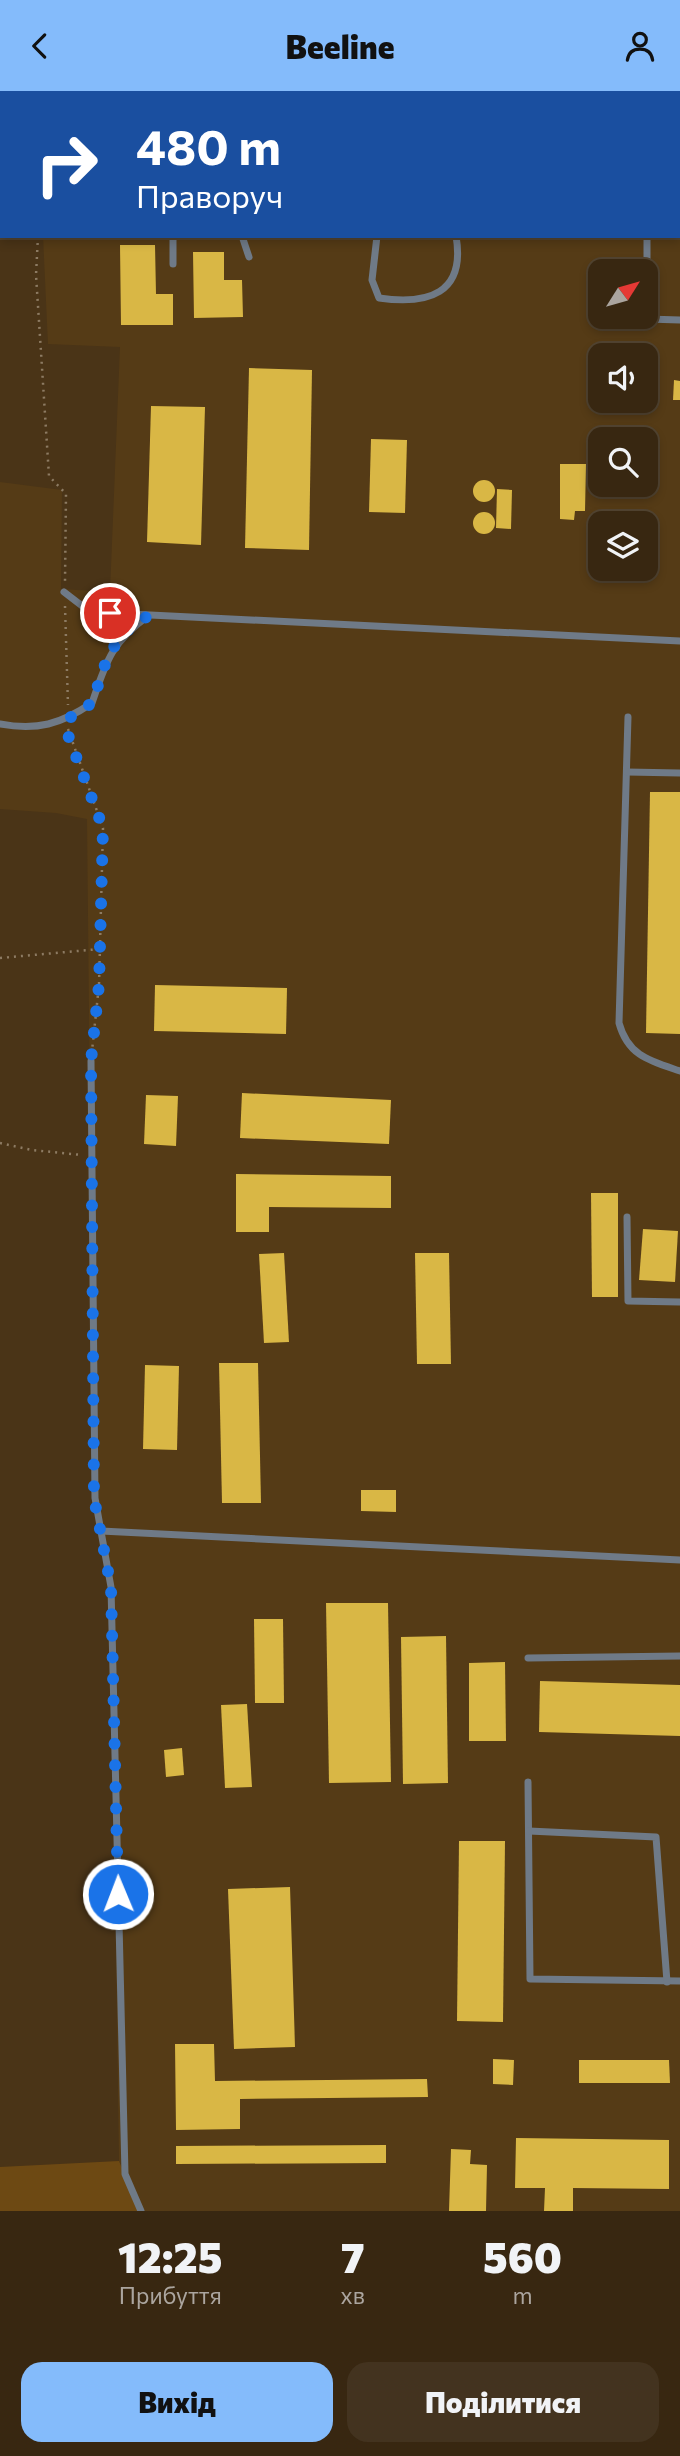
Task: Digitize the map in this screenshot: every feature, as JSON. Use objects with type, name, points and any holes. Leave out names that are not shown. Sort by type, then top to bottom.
[{"type":"lane","points":[[173,238],[173,264]]},
{"type":"lane","points":[[243,238],[249,257]]},
{"type":"lane","points":[[377,238],[372,280],[379,298],[409,303],[435,296],[452,278],[459,257],[456,238]]},
{"type":"lane","points":[[647,238],[647,319],[680,320]]},
{"type":"lane","points":[[64,592],[90,612],[680,641]]},
{"type":"lane","points":[[0,724],[21,728],[51,726],[68,719],[92,703],[109,653],[128,630],[149,615]]},
{"type":"lane","points":[[628,717],[619,1023],[624,1041],[643,1058],[680,1072]]},
{"type":"lane","points":[[626,772],[680,773]]},
{"type":"lane","points":[[91,1061],[94,1498],[111,1587],[125,2173],[141,2211]]},
{"type":"lane","points":[[627,1217],[628,1301],[680,1302]]},
{"type":"lane","points":[[101,1531],[680,1560]]},
{"type":"lane","points":[[528,1658],[680,1656]]},
{"type":"lane","points":[[528,1782],[530,1979],[680,1982]]},
{"type":"lane","points":[[529,1831],[656,1837],[667,1982]]},
{"type":"path","points":[[38,238],[36,275],[49,476],[66,493],[64,592],[68,735],[103,828],[100,949],[91,1061]]},
{"type":"path","points":[[0,958],[100,949]]},
{"type":"path","points":[[0,1143],[32,1150],[92,1157]]},
{"type":"shaded area","points":[[43,238],[680,238],[680,2211],[141,2211],[119,2161],[111,1587],[94,1498],[87,819],[56,813],[0,809],[0,482],[62,490],[61,589],[110,592],[120,347],[48,344]]},
{"type":"shaded area","points":[[119,2161],[141,2211],[0,2211],[0,2167]]},
{"type":"building","points":[[120,245],[155,245],[156,294],[173,294],[173,325],[121,325]]},
{"type":"building","points":[[193,252],[224,252],[224,280],[242,280],[243,317],[194,318]]},
{"type":"building","points":[[249,368],[312,370],[309,550],[245,548]]},
{"type":"building","points":[[674,380],[680,381],[680,400],[673,400]]},
{"type":"building","points":[[151,406],[205,407],[201,545],[147,542]]},
{"type":"building","points":[[371,439],[407,440],[405,513],[369,512]]},
{"type":"building","points":[[560,464],[586,464],[585,511],[575,511],[574,520],[560,519]]},
{"type":"building","points":[[484,480],[492,483],[495,491],[492,499],[484,502],[476,499],[473,491],[476,483]]},
{"type":"building","points":[[497,489],[512,490],[511,529],[496,528]]},
{"type":"building","points":[[484,512],[494,519],[495,523],[488,533],[484,534],[474,527],[473,523],[480,513]]},
{"type":"building","points":[[650,792],[680,792],[680,1034],[646,1033]]},
{"type":"building","points":[[155,985],[287,988],[286,1034],[154,1031]]},
{"type":"building","points":[[242,1093],[391,1100],[389,1144],[240,1138]]},
{"type":"building","points":[[146,1095],[178,1096],[176,1146],[144,1144]]},
{"type":"building","points":[[236,1174],[391,1176],[391,1208],[269,1207],[269,1232],[236,1232]]},
{"type":"building","points":[[591,1193],[618,1193],[618,1297],[592,1297]]},
{"type":"building","points":[[643,1229],[678,1231],[675,1282],[639,1280]]},
{"type":"building","points":[[284,1253],[289,1342],[264,1343],[259,1254]]},
{"type":"building","points":[[415,1253],[449,1253],[451,1364],[417,1364]]},
{"type":"building","points":[[219,1363],[258,1363],[261,1503],[222,1503]]},
{"type":"building","points":[[145,1365],[179,1366],[177,1450],[143,1449]]},
{"type":"building","points":[[361,1490],[396,1490],[396,1512],[361,1511]]},
{"type":"building","points":[[326,1603],[388,1603],[391,1782],[329,1783]]},
{"type":"building","points":[[254,1619],[283,1619],[284,1703],[255,1703]]},
{"type":"building","points":[[446,1636],[448,1783],[403,1784],[401,1637]]},
{"type":"building","points":[[505,1662],[506,1741],[469,1741],[469,1663]]},
{"type":"building","points":[[540,1681],[680,1685],[680,1736],[539,1732]]},
{"type":"building","points":[[247,1704],[252,1787],[225,1788],[221,1705]]},
{"type":"building","points":[[182,1748],[184,1775],[166,1777],[164,1750]]},
{"type":"building","points":[[459,1841],[505,1841],[503,2022],[457,2021]]},
{"type":"building","points":[[290,1887],[295,2047],[234,2049],[228,1889]]},
{"type":"building","points":[[175,2044],[214,2044],[215,2081],[427,2079],[428,2097],[240,2099],[240,2129],[176,2130]]},
{"type":"building","points":[[493,2059],[514,2060],[513,2085],[493,2084]]},
{"type":"building","points":[[579,2060],[669,2060],[670,2083],[579,2083]]},
{"type":"building","points":[[516,2138],[669,2140],[669,2189],[573,2188],[573,2211],[544,2211],[545,2188],[515,2188]]},
{"type":"building","points":[[386,2145],[386,2163],[176,2164],[176,2146]]},
{"type":"building","points":[[451,2149],[471,2150],[470,2164],[487,2165],[486,2211],[449,2211]]},
{"type":"route","points":[[110,613],[149,615],[128,630],[109,653],[92,703],[68,719],[68,735],[103,828],[99,985],[91,1061],[94,1498],[111,1587],[118,1894]]}]
